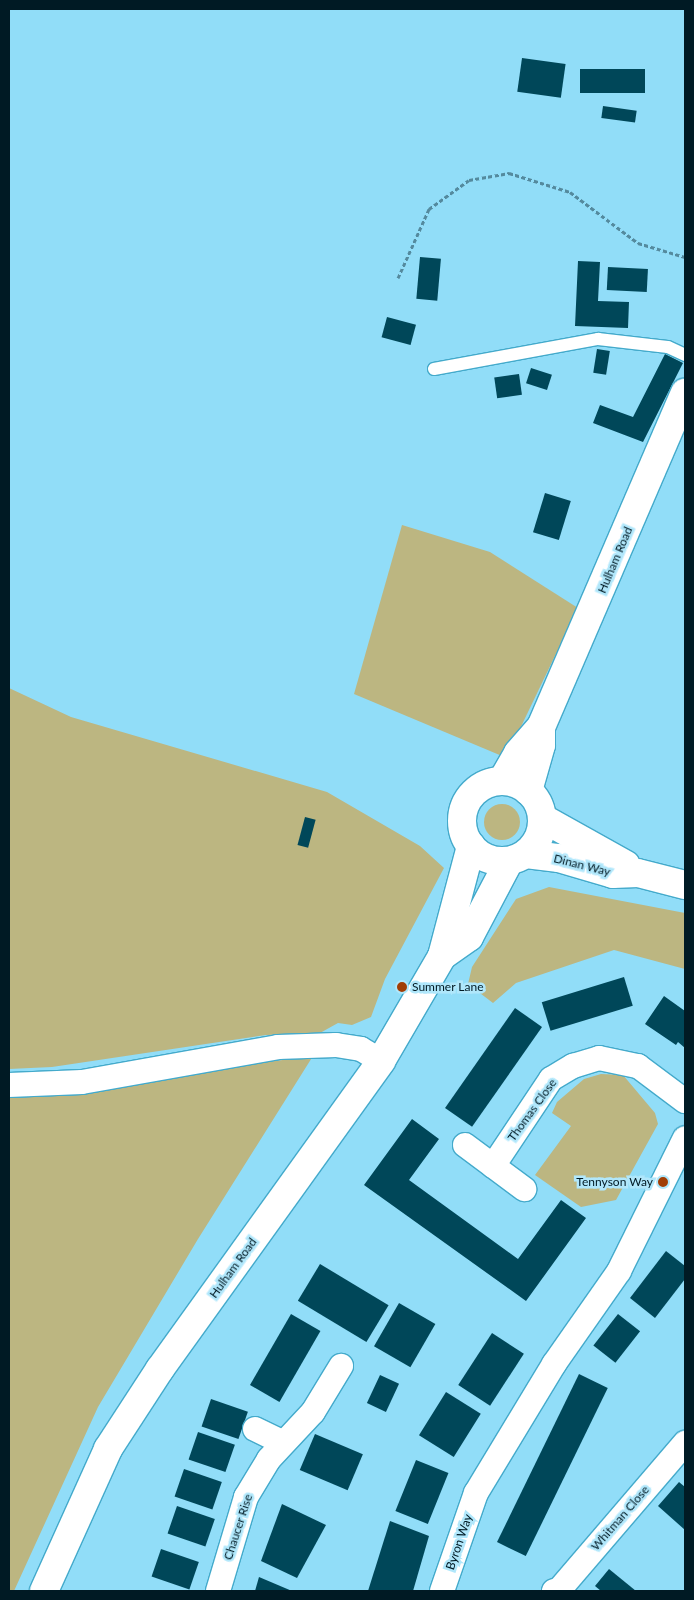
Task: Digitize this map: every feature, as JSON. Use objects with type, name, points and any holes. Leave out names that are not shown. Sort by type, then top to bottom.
[{"type":"street","name":"Hulham Road","points":[[502,781],[518,753],[542,727],[685,393]]},
{"type":"street","name":"Hulham Road","points":[[528,791],[541,745],[542,727]]},
{"type":"street","points":[[518,857],[494,861],[479,854],[471,846],[462,826],[464,809],[472,795],[486,784],[502,781],[528,791],[541,809],[542,818]]},
{"type":"street","name":"Hulham Road","points":[[442,956],[468,937],[518,857],[538,841],[542,818]]},
{"type":"street","name":"Dinan Way","points":[[542,818],[638,873],[685,885]]},
{"type":"street","name":"Hulham Road","points":[[44,1591],[108,1449],[160,1369],[381,1061],[442,956],[471,846]]},
{"type":"street","name":"Dinan Way","points":[[518,857],[559,858],[613,874],[638,873]]},
{"type":"street","points":[[9,1085],[82,1082],[278,1047],[336,1045],[361,1049],[381,1061]]},
{"type":"street","name":"Thomas Close","points":[[493,1166],[552,1079],[573,1066],[599,1058],[638,1066],[685,1101]]},
{"type":"street","name":"Byron Way","points":[[446,1591],[476,1493],[554,1364],[619,1270],[685,1138]]},
{"type":"street","points":[[465,1145],[524,1189]]},
{"type":"street","name":"Chaucer Rise","points":[[218,1591],[246,1497],[282,1442],[302,1427],[313,1412],[341,1366]]},
{"type":"street","points":[[255,1429],[282,1442]]},
{"type":"street","name":"Whitman Close","points":[[557,1591],[682,1451]]},
{"type":"lane","points":[[434,369],[598,339],[668,347],[685,355]]},
{"type":"path","points":[[398,278],[429,209],[469,180],[510,173],[570,192],[638,243],[685,257]]},
{"type":"shaded area","points":[[402,525],[490,552],[578,608],[516,737],[502,756],[354,694]]},
{"type":"shaded area","points":[[9,688],[71,717],[327,792],[420,846],[444,868],[385,979],[371,1017],[352,1025],[338,1023],[320,1033],[266,1035],[52,1067],[9,1069]]},
{"type":"shaded area","points":[[502,804],[509,805],[515,809],[519,815],[519,829],[515,835],[509,839],[502,840],[495,839],[489,835],[485,829],[484,822],[485,815],[489,809],[495,805]]},
{"type":"shaded area","points":[[549,887],[685,913],[685,969],[614,950],[516,983],[493,1003],[468,984],[472,967],[516,899]]},
{"type":"shaded area","points":[[313,1056],[198,1239],[98,1407],[14,1591],[9,1591],[9,1096]]},
{"type":"shaded area","points":[[601,1074],[623,1075],[655,1113],[658,1124],[616,1200],[581,1207],[535,1175],[571,1126],[552,1113],[557,1102],[584,1079]]},
{"type":"building","points":[[522,58],[566,64],[561,98],[517,92]]},
{"type":"building","points":[[580,69],[645,69],[645,93],[580,93]]},
{"type":"building","points":[[603,106],[637,111],[635,123],[601,118]]},
{"type":"building","points":[[420,257],[441,259],[437,301],[416,299]]},
{"type":"building","points":[[578,261],[600,262],[598,301],[629,302],[628,328],[575,326]]},
{"type":"building","points":[[608,267],[648,269],[647,292],[607,290]]},
{"type":"building","points":[[387,317],[416,325],[411,345],[382,337]]},
{"type":"building","points":[[597,349],[610,351],[606,375],[593,373]]},
{"type":"building","points":[[665,354],[683,363],[643,442],[593,423],[600,405],[633,417]]},
{"type":"building","points":[[531,368],[552,375],[547,390],[526,383]]},
{"type":"building","points":[[519,374],[522,395],[497,398],[494,377]]},
{"type":"building","points":[[545,493],[571,501],[559,540],[533,532]]},
{"type":"building","points":[[305,817],[316,820],[308,848],[297,845]]},
{"type":"building","points":[[624,977],[633,1006],[551,1031],[542,1002]]},
{"type":"building","points":[[664,996],[685,1011],[685,1048],[678,1042],[676,1045],[645,1024]]},
{"type":"building","points":[[515,1008],[542,1027],[472,1127],[445,1108]]},
{"type":"building","points":[[412,1119],[439,1139],[409,1180],[518,1259],[561,1200],[586,1218],[526,1301],[364,1185]]},
{"type":"building","points":[[666,1251],[685,1266],[685,1279],[655,1318],[630,1298]]},
{"type":"building","points":[[320,1264],[389,1305],[366,1342],[298,1301]]},
{"type":"building","points":[[399,1303],[435,1324],[410,1367],[374,1346]]},
{"type":"building","points":[[291,1314],[320,1331],[279,1402],[250,1385]]},
{"type":"building","points":[[618,1314],[640,1331],[615,1363],[593,1346]]},
{"type":"building","points":[[492,1333],[524,1354],[490,1406],[458,1385]]},
{"type":"building","points":[[579,1374],[608,1388],[526,1556],[497,1542]]},
{"type":"building","points":[[380,1375],[399,1384],[386,1412],[367,1403]]},
{"type":"building","points":[[446,1392],[481,1414],[454,1457],[419,1435]]},
{"type":"building","points":[[211,1399],[248,1412],[238,1439],[202,1426]]},
{"type":"building","points":[[198,1432],[235,1445],[225,1472],[189,1459]]},
{"type":"building","points":[[315,1434],[363,1454],[348,1490],[300,1470]]},
{"type":"building","points":[[416,1460],[448,1473],[428,1524],[395,1511]]},
{"type":"building","points":[[184,1469],[222,1482],[212,1509],[175,1496]]},
{"type":"building","points":[[679,1482],[685,1487],[685,1530],[658,1506]]},
{"type":"building","points":[[282,1504],[326,1525],[297,1578],[261,1561]]},
{"type":"building","points":[[177,1506],[215,1519],[205,1546],[168,1533]]},
{"type":"building","points":[[390,1521],[429,1536],[413,1591],[368,1591]]},
{"type":"building","points":[[161,1549],[199,1562],[189,1589],[152,1576]]},
{"type":"building","points":[[609,1569],[636,1591],[601,1591],[595,1586]]},
{"type":"building","points":[[259,1577],[292,1591],[255,1591]]},
{"type":"place","name":"Summer Lane","points":[[402,987]]},
{"type":"place","name":"Tennyson Way","points":[[663,1182]]}]
